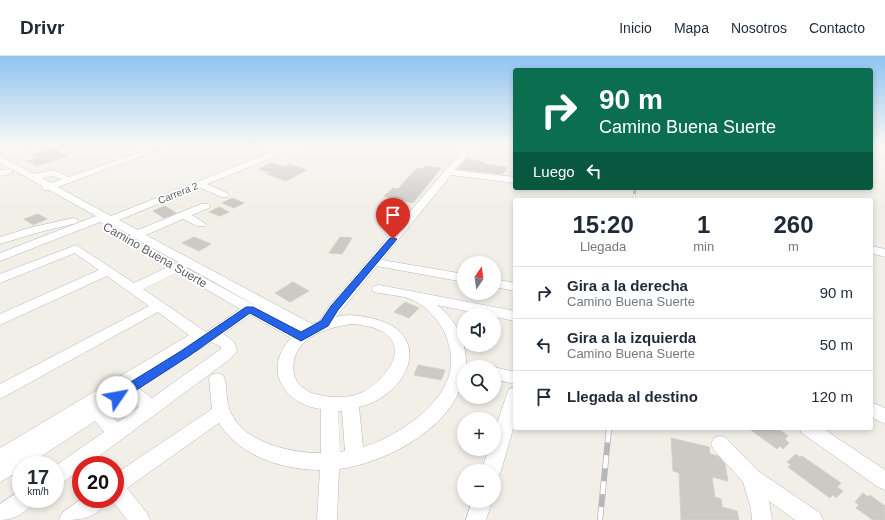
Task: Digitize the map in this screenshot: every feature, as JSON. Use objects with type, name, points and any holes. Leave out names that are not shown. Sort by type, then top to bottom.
[{"type":"street","name":"Camino Buena Suerte","points":[[11,166],[46,188],[181,265],[306,333]]},
{"type":"street","points":[[46,188],[66,179],[106,166]]},
{"type":"street","name":"Carrera 2","points":[[99,218],[199,184],[244,166]]},
{"type":"street","points":[[325,323],[334,308],[454,166]]},
{"type":"street","name":"Camino Buena Suerte","points":[[3,170],[28,176]]},
{"type":"street","points":[[449,172],[513,180]]},
{"type":"street","points":[[28,176],[53,173],[66,179],[80,180],[102,175]]},
{"type":"street","points":[[199,184],[224,195]]},
{"type":"street","points":[[133,237],[205,206]]},
{"type":"street","points":[[183,216],[201,224]]},
{"type":"street","points":[[0,241],[33,230],[99,218]]},
{"type":"street","points":[[0,257],[99,218]]},
{"type":"street","points":[[0,279],[76,248],[200,335],[0,458]]},
{"type":"street","points":[[873,249],[885,252]]},
{"type":"street","points":[[374,262],[457,277]]},
{"type":"street","points":[[134,288],[181,265]]},
{"type":"street","name":"Camino Buena Suerte","points":[[181,265],[249,309],[306,333]]},
{"type":"street","points":[[0,320],[108,270]]},
{"type":"street","points":[[501,284],[513,287]]},
{"type":"street","points":[[379,289],[416,296],[464,308]]},
{"type":"street","points":[[217,379],[222,412],[232,428],[248,442],[268,453],[293,459],[329,462],[355,458],[390,445],[409,435],[426,423],[439,409],[449,395],[461,359],[450,328],[441,316],[416,296]]},
{"type":"street","points":[[0,392],[159,306]]},
{"type":"street","points":[[0,473],[249,309]]},
{"type":"street","points":[[501,314],[513,316]]},
{"type":"street","points":[[353,318],[371,321],[387,327],[398,337],[402,344],[404,358],[402,365],[393,380],[377,393],[350,403],[329,404],[315,401],[302,396],[293,389],[287,380],[285,370],[286,360],[293,346],[306,333],[325,323],[353,318]]},
{"type":"street","points":[[64,471],[225,355],[229,351],[228,344],[212,334]]},
{"type":"street","points":[[501,375],[513,378]]},
{"type":"street","points":[[128,390],[145,402]]},
{"type":"street","points":[[493,464],[513,400]]},
{"type":"street","points":[[350,403],[355,458]]},
{"type":"street","points":[[327,520],[331,439],[329,404]]},
{"type":"street","points":[[873,410],[885,417]]},
{"type":"street","points":[[124,481],[222,412]]},
{"type":"street","points":[[102,418],[117,433]]},
{"type":"street","points":[[811,430],[885,482]]},
{"type":"street","points":[[720,444],[751,477],[814,520]]},
{"type":"street","points":[[751,477],[762,509],[762,520]]},
{"type":"street","points":[[124,499],[140,520]]},
{"type":"street","points":[[0,516],[12,508]]},
{"type":"street","points":[[69,520],[85,508]]},
{"type":"street","points":[[476,520],[480,508]]},
{"type":"building","points":[[265,166],[284,167],[294,166],[307,170],[286,181],[267,174],[271,173],[258,169]]},
{"type":"building","points":[[425,166],[441,168],[413,203],[384,196],[393,188],[398,189],[417,168],[422,169]]},
{"type":"building","points":[[461,166],[507,167],[503,174],[458,169]]},
{"type":"building","points":[[232,198],[244,203],[234,208],[222,203]]},
{"type":"building","points":[[165,206],[176,213],[164,218],[153,211]]},
{"type":"building","points":[[219,207],[229,212],[220,216],[209,212]]},
{"type":"building","points":[[38,214],[47,219],[33,225],[24,219]]},
{"type":"building","points":[[194,237],[211,244],[199,251],[182,243]]},
{"type":"building","points":[[340,237],[352,238],[342,254],[329,253]]},
{"type":"building","points":[[293,282],[309,291],[290,302],[275,293]]},
{"type":"building","points":[[405,302],[419,308],[409,318],[394,312]]},
{"type":"building","points":[[418,365],[445,370],[441,380],[414,375]]},
{"type":"building","points":[[751,430],[780,430],[788,436],[785,439],[789,443],[783,449],[780,446],[777,449]]},
{"type":"building","points":[[671,438],[709,447],[710,454],[718,456],[725,464],[728,481],[712,477],[715,497],[721,499],[722,507],[737,511],[739,520],[681,520],[679,473],[673,471]]},
{"type":"building","points":[[796,454],[800,457],[802,456],[841,483],[837,487],[843,491],[836,498],[833,495],[830,498],[788,467],[791,465],[787,462]]},
{"type":"building","points":[[863,493],[868,497],[870,495],[885,506],[885,520],[873,520],[856,508],[859,505],[855,502]]},
{"type":"railway","points":[[634,198],[635,190]]},
{"type":"railway","points":[[600,520],[609,430]]},
{"type":"route","points":[[117,397],[249,309],[276,325],[301,337],[325,323],[334,308],[393,239]]}]
